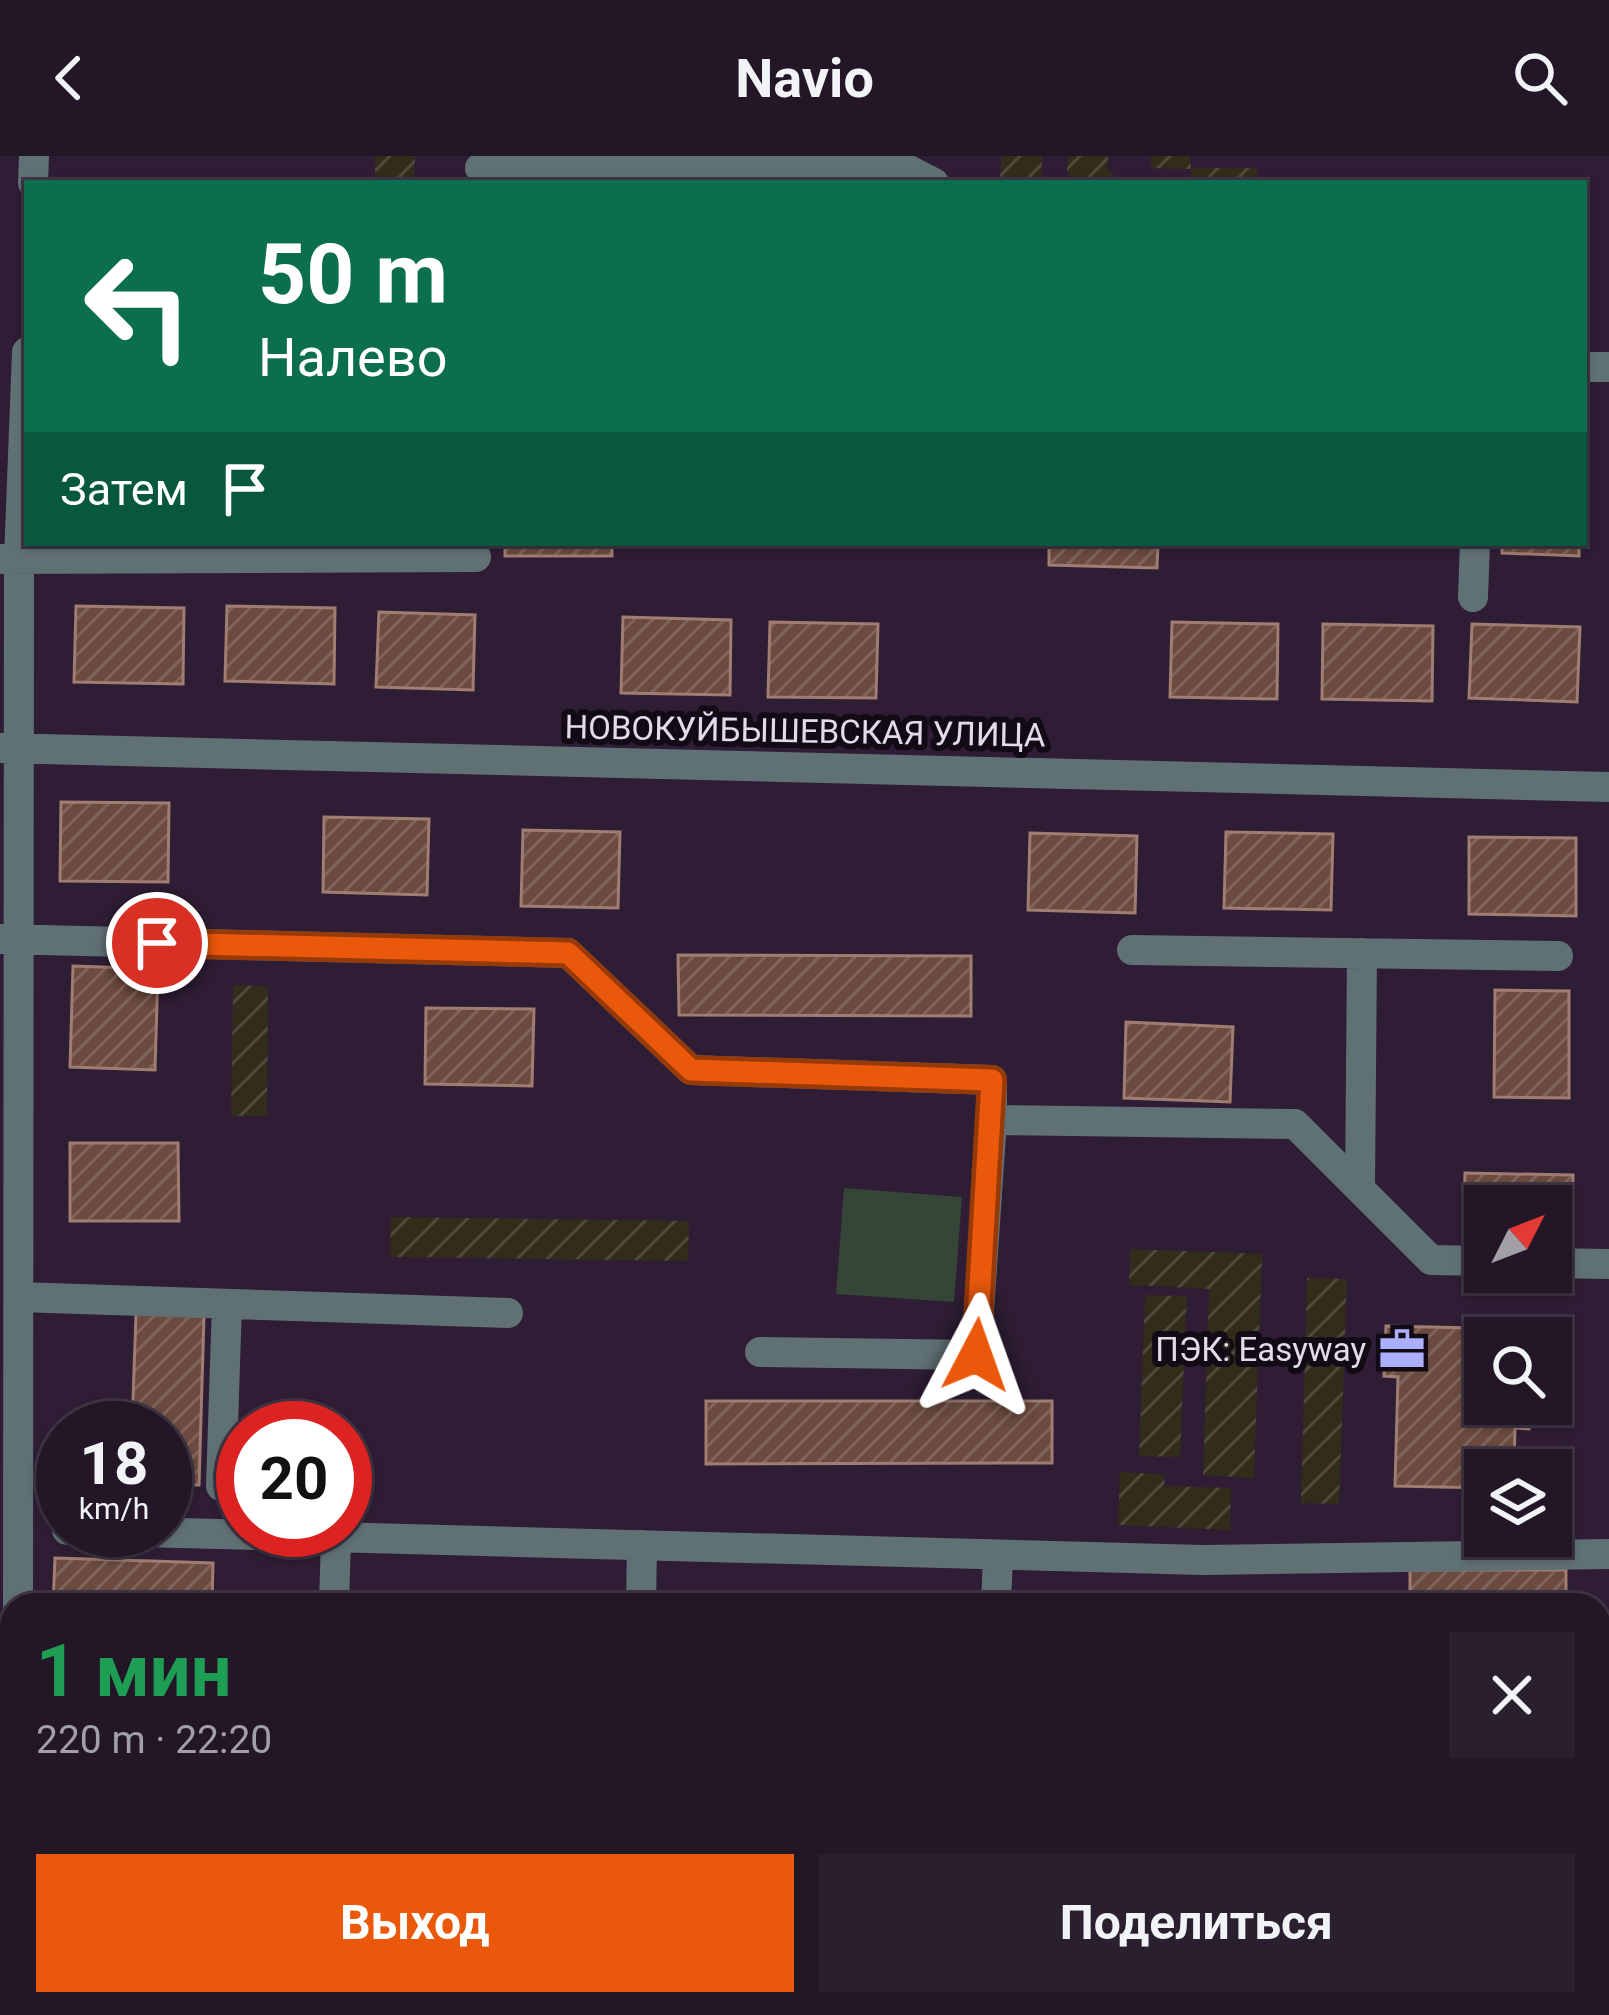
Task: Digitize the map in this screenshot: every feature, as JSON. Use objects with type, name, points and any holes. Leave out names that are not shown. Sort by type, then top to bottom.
[{"type":"street","points":[[480,168],[909,170],[928,180]]},
{"type":"street","points":[[18,1593],[10,559],[24,389]]},
{"type":"street","points":[[1473,597],[1475,546]]},
{"type":"street","points":[[10,559],[476,557]]},
{"type":"street","name":"НОВОКУЙБЫШЕВСКАЯ УЛИЦА","points":[[11,748],[1609,787]]},
{"type":"street","points":[[10,939],[568,953],[691,1070],[992,1080],[976,1355],[760,1352]]},
{"type":"street","points":[[1132,950],[1558,956]]},
{"type":"street","points":[[1360,1189],[1363,953]]},
{"type":"street","points":[[992,1120],[1295,1124],[1431,1260],[1464,1261]]},
{"type":"street","points":[[1572,1263],[1609,1264]]},
{"type":"street","points":[[19,1297],[508,1313]]},
{"type":"street","points":[[224,1401],[227,1304]]},
{"type":"street","points":[[18,1528],[36,1529]]},
{"type":"street","points":[[372,1539],[1203,1560],[1609,1555]]},
{"type":"street","points":[[641,1593],[642,1545]]},
{"type":"street","points":[[996,1593],[998,1555]]},
{"type":"street","points":[[334,1593],[335,1557]]},
{"type":"shaded area","points":[[375,156],[415,156],[414,180],[375,180]]},
{"type":"shaded area","points":[[1001,156],[1042,156],[1042,180],[1000,180]]},
{"type":"shaded area","points":[[1068,156],[1108,156],[1107,169],[1117,180],[1075,180],[1067,171]]},
{"type":"shaded area","points":[[1151,156],[1190,156],[1191,168],[1257,168],[1257,180],[1192,180],[1191,169],[1151,168]]},
{"type":"shaded area","points":[[233,985],[268,986],[267,1116],[231,1116]]},
{"type":"shaded area","points":[[391,1217],[689,1221],[688,1261],[390,1257]]},
{"type":"shaded area","points":[[1130,1249],[1262,1254],[1254,1478],[1203,1475],[1209,1289],[1129,1285]]},
{"type":"shaded area","points":[[1307,1278],[1347,1279],[1339,1504],[1301,1503]]},
{"type":"shaded area","points":[[1145,1295],[1187,1296],[1180,1457],[1139,1456]]},
{"type":"shaded area","points":[[1120,1472],[1164,1474],[1165,1486],[1231,1488],[1230,1530],[1118,1525]]},
{"type":"green space","points":[[844,1188],[962,1197],[954,1302],[836,1294]]},
{"type":"building","points":[[505,546],[612,546],[612,556],[505,556]]},
{"type":"building","points":[[1049,546],[1158,546],[1157,568],[1049,565]]},
{"type":"building","points":[[1502,546],[1579,546],[1579,556],[1502,553]]},
{"type":"building","points":[[76,606],[184,608],[183,684],[74,682]]},
{"type":"building","points":[[227,606],[335,608],[334,684],[225,681]]},
{"type":"building","points":[[379,612],[475,615],[473,690],[376,687]]},
{"type":"building","points":[[623,617],[731,620],[730,695],[621,693]]},
{"type":"building","points":[[770,622],[878,624],[876,698],[768,697]]},
{"type":"building","points":[[1172,622],[1278,624],[1277,699],[1170,697]]},
{"type":"building","points":[[1323,624],[1433,626],[1432,701],[1322,699]]},
{"type":"building","points":[[1472,624],[1580,627],[1577,702],[1469,698]]},
{"type":"building","points":[[61,802],[169,803],[168,882],[60,881]]},
{"type":"building","points":[[324,817],[429,819],[427,895],[323,892]]},
{"type":"building","points":[[523,830],[620,832],[618,908],[521,906]]},
{"type":"building","points":[[1226,832],[1333,834],[1331,910],[1224,908]]},
{"type":"building","points":[[1030,833],[1137,836],[1135,913],[1028,910]]},
{"type":"building","points":[[1469,837],[1576,838],[1576,916],[1469,914]]},
{"type":"building","points":[[678,955],[971,956],[971,1016],[679,1015]]},
{"type":"building","points":[[73,966],[158,969],[155,1070],[70,1067]]},
{"type":"building","points":[[1495,990],[1569,991],[1569,1098],[1494,1097]]},
{"type":"building","points":[[426,1008],[534,1009],[532,1086],[425,1084]]},
{"type":"building","points":[[1126,1022],[1233,1027],[1230,1102],[1124,1098]]},
{"type":"building","points":[[70,1143],[178,1143],[179,1221],[70,1221]]},
{"type":"building","points":[[1465,1173],[1573,1175],[1572,1252],[1572,1185],[1465,1185]]},
{"type":"building","points":[[136,1314],[204,1316],[199,1485],[192,1485],[192,1401],[133,1401]]},
{"type":"building","points":[[1386,1326],[1464,1328],[1464,1425],[1529,1425],[1529,1429],[1515,1428],[1514,1449],[1464,1449],[1464,1488],[1395,1486],[1398,1377],[1384,1376]]},
{"type":"building","points":[[706,1401],[1052,1401],[1052,1463],[706,1464]]},
{"type":"building","points":[[55,1558],[213,1563],[212,1593],[54,1593]]},
{"type":"building","points":[[1410,1570],[1566,1570],[1566,1593],[1410,1593]]},
{"type":"place","name":"ПЭК: Easyway","points":[[1402,1349]]},
{"type":"route","points":[[157,943],[568,953],[691,1070],[992,1080],[976,1355]]}]
